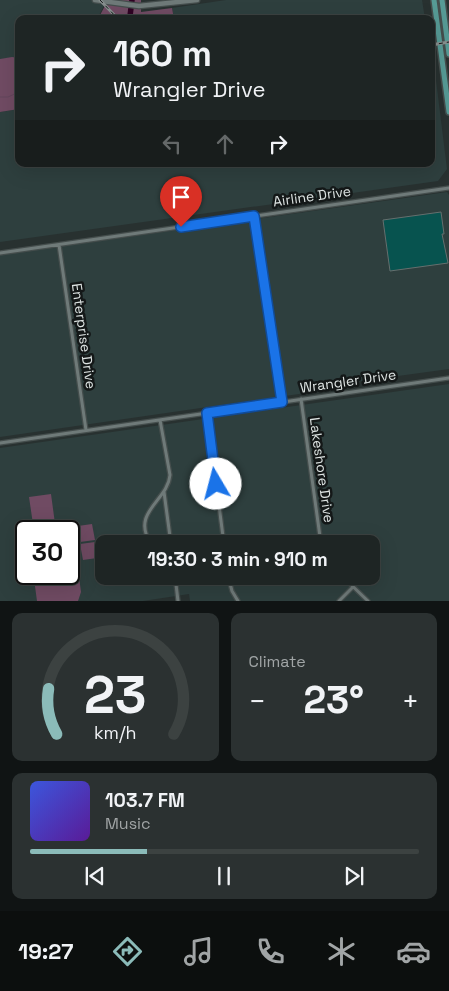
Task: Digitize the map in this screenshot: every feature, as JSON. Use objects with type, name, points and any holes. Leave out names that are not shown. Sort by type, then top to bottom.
[{"type":"main road","points":[[434,0],[449,112]]},
{"type":"main road","points":[[441,55],[449,55],[442,0]]},
{"type":"street","points":[[95,0],[120,5],[140,6],[197,0]]},
{"type":"street","name":"Airline Drive","points":[[0,253],[449,188]]},
{"type":"street","points":[[254,216],[282,402]]},
{"type":"street","name":"Enterprise Drive","points":[[59,245],[86,430]]},
{"type":"street","name":"Wrangler Drive","points":[[0,443],[449,378]]},
{"type":"street","name":"Lakeshore Drive","points":[[301,400],[320,535]]},
{"type":"street","points":[[207,413],[223,535]]},
{"type":"street","points":[[148,535],[146,514],[169,484],[170,475],[160,420]]},
{"type":"street","points":[[164,492],[170,535]]},
{"type":"street","points":[[176,585],[178,601]]},
{"type":"street","points":[[230,585],[238,601]]},
{"type":"street","points":[[339,601],[353,587],[368,601]]},
{"type":"shaded area","points":[[0,0],[107,0],[99,15],[15,15],[15,58],[0,59]]},
{"type":"shaded area","points":[[108,0],[141,0],[141,12],[172,8],[173,15],[100,15]]},
{"type":"shaded area","points":[[226,0],[422,0],[424,15],[173,15],[172,8]]},
{"type":"shaded area","points":[[15,57],[15,110],[0,112],[0,59]]},
{"type":"shaded area","points":[[435,72],[447,169],[438,181],[0,242],[0,112],[15,110],[15,167],[435,167]]},
{"type":"shaded area","points":[[447,192],[449,195],[449,369],[354,382],[354,386],[0,437],[0,255]]},
{"type":"shaded area","points":[[449,384],[449,601],[190,601],[189,594],[143,601],[0,601],[0,448]]},
{"type":"shaded area","points":[[51,494],[55,520],[32,520],[29,497]]},
{"type":"shaded area","points":[[92,524],[95,540],[80,542],[80,526]]},
{"type":"shaded area","points":[[95,542],[95,558],[83,560],[80,544]]},
{"type":"shaded area","points":[[80,584],[81,592],[78,601],[37,601],[35,585]]},
{"type":"building","points":[[441,212],[444,234],[442,234],[448,263],[390,271],[383,220]]},
{"type":"waterway","points":[[130,15],[132,0]]},
{"type":"waterway","points":[[0,97],[8,97],[15,94]]},
{"type":"railway","points":[[100,0],[114,15]]},
{"type":"railway","points":[[435,44],[449,42]]},
{"type":"route","points":[[181,227],[254,216],[282,402],[207,413],[216,484]]}]
